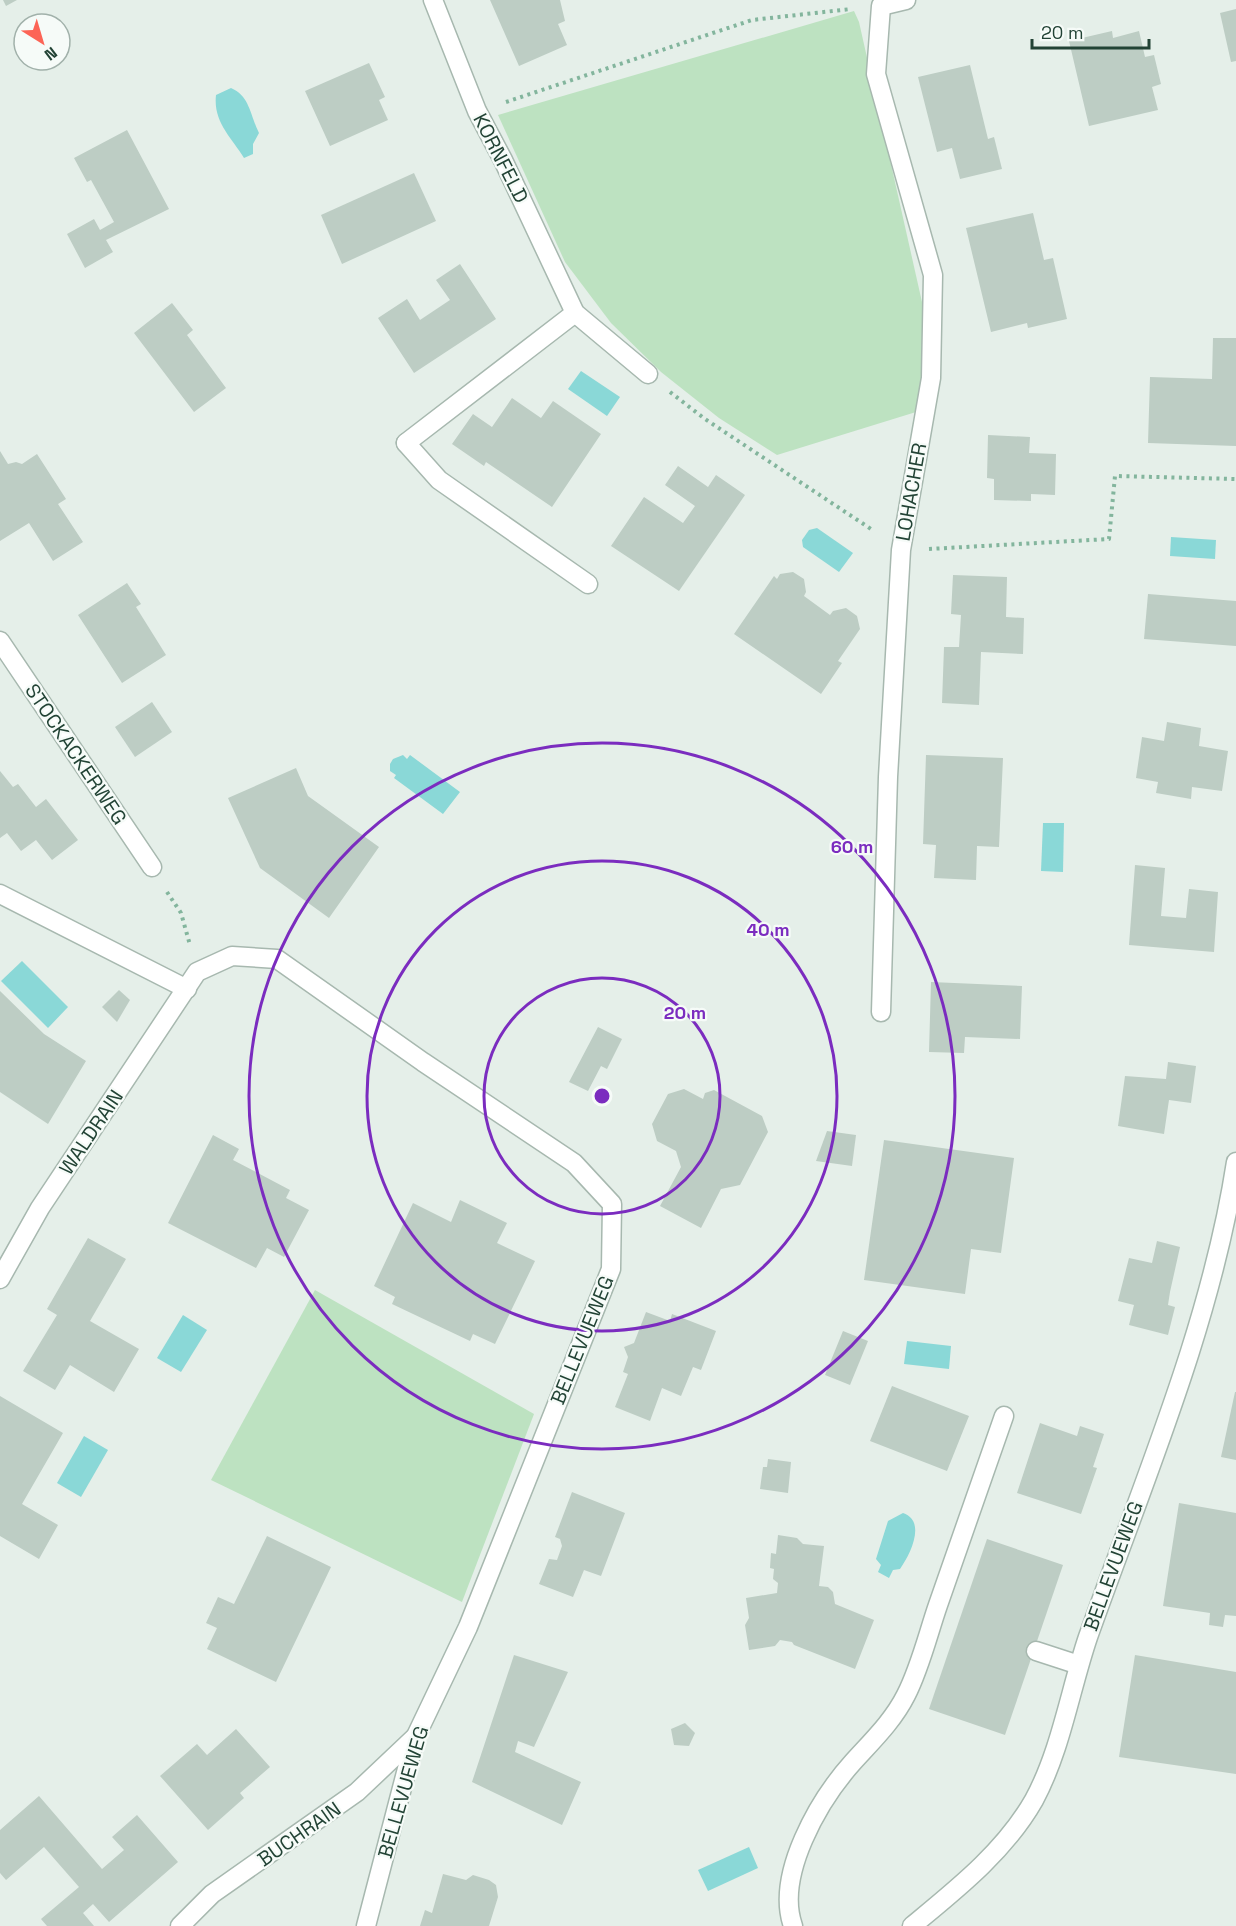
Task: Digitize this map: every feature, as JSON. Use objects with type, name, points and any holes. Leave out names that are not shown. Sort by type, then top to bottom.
[{"type":"street","name":"KORNFELD","points":[[433,0],[477,111],[503,160],[575,313],[648,375]]},
{"type":"street","points":[[881,6],[906,0]]},
{"type":"street","name":"LOHACHER","points":[[881,6],[876,74],[933,275],[931,378],[901,550],[888,777],[881,1012]]},
{"type":"street","points":[[575,313],[406,443],[440,480],[588,584]]},
{"type":"street","name":"STOCKACKERWEG","points":[[0,641],[152,867]]},
{"type":"street","points":[[0,894],[188,989],[197,972]]},
{"type":"street","name":"BELLEVUEWEG","points":[[197,972],[232,956],[278,958],[423,1062],[574,1163],[612,1204],[611,1269],[468,1627],[415,1738],[366,1926]]},
{"type":"street","name":"WALDRAIN","points":[[0,1279],[40,1208],[188,989]]},
{"type":"street","name":"BELLEVUEWEG","points":[[912,1926],[986,1862],[1015,1829],[1035,1798],[1053,1751],[1079,1665],[1185,1364],[1214,1265],[1236,1162]]},
{"type":"street","points":[[793,1926],[787,1899],[789,1881],[798,1856],[825,1799],[853,1763],[875,1740],[907,1694],[1004,1416]]},
{"type":"street","points":[[1036,1651],[1079,1665]]},
{"type":"street","name":"BUCHRAIN","points":[[180,1926],[212,1894],[357,1792],[415,1738]]},
{"type":"path","points":[[477,111],[752,20],[881,6]]},
{"type":"path","points":[[648,375],[705,419],[901,550],[1108,539],[1115,476],[1236,479]]},
{"type":"path","points":[[152,867],[181,913],[197,972]]},
{"type":"green space","points":[[854,11],[859,22],[924,311],[927,350],[916,412],[777,455],[719,418],[661,372],[611,323],[565,262],[498,115]]},
{"type":"green space","points":[[315,1290],[534,1414],[462,1602],[211,1480]]},
{"type":"water","points":[[231,88],[246,101],[259,133],[253,144],[253,154],[244,158],[224,129],[217,113],[216,95]]},
{"type":"water","points":[[581,371],[620,397],[607,416],[568,389]]},
{"type":"water","points":[[817,528],[853,553],[839,572],[803,547],[802,540],[809,530]]},
{"type":"water","points":[[1171,537],[1216,540],[1215,559],[1170,556]]},
{"type":"water","points":[[403,755],[407,759],[410,755],[460,792],[443,814],[394,778],[396,775],[390,771],[390,764],[393,759]]},
{"type":"water","points":[[1043,823],[1064,823],[1063,872],[1041,871]]},
{"type":"water","points":[[22,961],[68,1007],[48,1028],[1,981]]},
{"type":"water","points":[[183,1315],[207,1330],[181,1372],[157,1358]]},
{"type":"water","points":[[907,1341],[951,1346],[949,1369],[904,1364]]},
{"type":"water","points":[[84,1436],[108,1450],[81,1497],[57,1483]]},
{"type":"water","points":[[903,1513],[914,1523],[914,1539],[904,1563],[900,1569],[893,1570],[889,1578],[878,1572],[881,1565],[876,1559],[888,1521]]},
{"type":"water","points":[[749,1847],[758,1868],[708,1891],[698,1870]]},
{"type":"building","points":[[3,0],[17,0],[6,6]]},
{"type":"building","points":[[490,0],[560,0],[565,21],[558,24],[567,45],[519,66]]},
{"type":"building","points":[[1236,9],[1236,61],[1231,62],[1220,13]]},
{"type":"building","points":[[1112,31],[1113,38],[1139,31],[1145,57],[1154,55],[1161,84],[1152,87],[1158,110],[1089,126],[1069,41]]},
{"type":"building","points":[[369,63],[385,97],[379,100],[388,120],[330,146],[305,91]]},
{"type":"building","points":[[970,65],[988,139],[994,137],[1002,169],[960,179],[952,148],[937,152],[918,77]]},
{"type":"building","points":[[127,130],[169,209],[106,240],[113,252],[85,268],[67,234],[94,219],[100,230],[114,222],[91,180],[87,182],[74,158]]},
{"type":"building","points":[[414,173],[436,221],[342,264],[321,215]]},
{"type":"building","points":[[1033,213],[1044,260],[1053,258],[1067,319],[1028,328],[1027,323],[991,332],[966,228]]},
{"type":"building","points":[[460,264],[496,319],[414,373],[378,318],[407,299],[420,320],[450,300],[436,280]]},
{"type":"building","points":[[172,303],[193,330],[187,335],[226,388],[194,412],[134,333]]},
{"type":"building","points":[[1213,338],[1236,338],[1236,446],[1148,443],[1150,377],[1212,379]]},
{"type":"building","points":[[512,398],[541,418],[553,401],[601,434],[552,507],[486,462],[484,466],[452,444],[473,414],[492,427]]},
{"type":"building","points":[[988,435],[1030,437],[1029,453],[1056,454],[1055,495],[1031,494],[1031,501],[994,500],[994,479],[987,478]]},
{"type":"building","points":[[0,451],[8,464],[16,462],[22,464],[37,454],[66,499],[58,504],[83,542],[53,561],[29,523],[0,541]]},
{"type":"building","points":[[678,466],[708,487],[716,475],[745,495],[679,591],[611,546],[644,497],[683,523],[695,506],[665,485]]},
{"type":"building","points":[[793,572],[804,579],[806,592],[804,596],[830,615],[833,611],[846,608],[857,616],[860,629],[838,661],[842,663],[821,694],[734,634],[774,576],[777,579],[780,574]]},
{"type":"building","points":[[953,575],[1007,577],[1006,617],[1024,618],[1023,654],[981,652],[979,705],[942,703],[944,647],[959,647],[961,615],[951,614]]},
{"type":"building","points":[[127,583],[141,604],[136,607],[166,655],[122,683],[78,615]]},
{"type":"building","points":[[1148,594],[1236,601],[1236,646],[1144,639]]},
{"type":"building","points":[[152,702],[172,732],[135,757],[115,727]]},
{"type":"building","points":[[1167,722],[1201,728],[1199,746],[1228,751],[1222,791],[1192,787],[1191,799],[1156,793],[1158,782],[1136,778],[1142,737],[1164,741]]},
{"type":"building","points":[[926,755],[1003,758],[999,847],[977,846],[976,880],[934,878],[936,845],[923,844]]},
{"type":"building","points":[[296,768],[308,796],[379,847],[329,918],[260,868],[228,798]]},
{"type":"building","points":[[0,771],[13,787],[18,784],[36,807],[46,799],[78,840],[52,860],[36,840],[21,851],[7,833],[0,838]]},
{"type":"building","points":[[1135,865],[1165,868],[1161,916],[1186,918],[1189,889],[1218,892],[1214,952],[1129,945]]},
{"type":"building","points":[[931,982],[1022,986],[1020,1039],[965,1037],[964,1053],[929,1052]]},
{"type":"building","points":[[119,990],[130,1000],[117,1022],[102,1007]]},
{"type":"building","points":[[0,991],[44,1034],[86,1061],[48,1124],[0,1092]]},
{"type":"building","points":[[598,1027],[622,1039],[607,1069],[601,1066],[588,1091],[569,1082]]},
{"type":"building","points":[[1168,1062],[1196,1066],[1191,1103],[1169,1100],[1164,1134],[1118,1126],[1125,1076],[1166,1079]]},
{"type":"building","points":[[684,1089],[703,1099],[705,1093],[714,1090],[762,1116],[768,1132],[740,1185],[721,1189],[701,1228],[660,1206],[681,1167],[676,1151],[657,1141],[652,1124],[668,1094]]},
{"type":"building","points":[[827,1131],[856,1135],[852,1166],[816,1161]]},
{"type":"building","points":[[213,1135],[239,1149],[233,1160],[290,1190],[286,1198],[309,1210],[284,1257],[267,1248],[256,1268],[168,1223]]},
{"type":"building","points":[[884,1140],[1014,1158],[1001,1253],[971,1249],[965,1294],[864,1280]]},
{"type":"building","points":[[460,1200],[507,1223],[497,1243],[535,1261],[495,1344],[473,1334],[470,1341],[392,1304],[395,1297],[374,1286],[413,1203],[451,1222]]},
{"type":"building","points":[[88,1238],[126,1259],[90,1321],[139,1349],[114,1392],[70,1365],[55,1390],[23,1371],[57,1315],[47,1309]]},
{"type":"building","points":[[1157,1241],[1180,1247],[1168,1305],[1175,1307],[1168,1335],[1129,1325],[1134,1305],[1118,1301],[1129,1258],[1152,1263]]},
{"type":"building","points":[[646,1312],[670,1321],[672,1314],[716,1331],[701,1370],[693,1367],[681,1396],[662,1388],[650,1421],[615,1407],[628,1374],[623,1372],[628,1357],[624,1347],[634,1343]]},
{"type":"building","points":[[843,1331],[868,1341],[850,1385],[825,1375]]},
{"type":"building","points":[[892,1386],[969,1416],[947,1471],[870,1441]]},
{"type":"building","points":[[1236,1392],[1236,1460],[1221,1457]]},
{"type":"building","points":[[0,1396],[63,1433],[22,1504],[58,1525],[39,1559],[0,1536]]},
{"type":"building","points":[[1040,1423],[1077,1436],[1080,1426],[1104,1434],[1093,1467],[1097,1468],[1081,1514],[1017,1493]]},
{"type":"building","points":[[768,1459],[791,1462],[788,1493],[760,1489],[763,1467],[767,1467]]},
{"type":"building","points":[[572,1492],[625,1513],[601,1576],[584,1570],[573,1597],[539,1584],[549,1559],[557,1560],[562,1546],[560,1539],[555,1537]]},
{"type":"building","points":[[1179,1503],[1236,1513],[1236,1616],[1225,1615],[1223,1627],[1209,1625],[1210,1613],[1163,1606]]},
{"type":"building","points":[[778,1535],[797,1538],[803,1544],[824,1546],[819,1586],[828,1587],[833,1592],[835,1604],[874,1620],[855,1669],[794,1645],[792,1642],[780,1640],[775,1646],[749,1650],[745,1625],[749,1618],[746,1598],[777,1593],[778,1583],[773,1579],[774,1569],[770,1568],[771,1553],[776,1554]]},
{"type":"building","points":[[267,1536],[331,1567],[276,1682],[207,1649],[217,1628],[206,1623],[218,1597],[234,1604]]},
{"type":"building","points":[[987,1539],[1063,1565],[1005,1735],[929,1709]]},
{"type":"building","points":[[514,1655],[568,1672],[534,1747],[518,1741],[515,1752],[581,1782],[562,1825],[472,1782]]},
{"type":"building","points":[[1135,1655],[1236,1672],[1236,1774],[1119,1757]]},
{"type":"building","points":[[685,1723],[695,1733],[689,1746],[674,1745],[671,1729]]},
{"type":"building","points":[[236,1729],[270,1767],[240,1793],[244,1798],[208,1830],[160,1776],[197,1744],[207,1755]]},
{"type":"building","points":[[39,1796],[102,1869],[124,1850],[112,1837],[137,1815],[178,1862],[109,1922],[93,1904],[83,1913],[94,1926],[47,1926],[41,1919],[79,1887],[44,1847],[6,1880],[0,1873],[0,1830]]},
{"type":"building","points":[[443,1874],[466,1880],[473,1875],[496,1885],[498,1897],[489,1926],[420,1926],[425,1910],[432,1913]]}]
